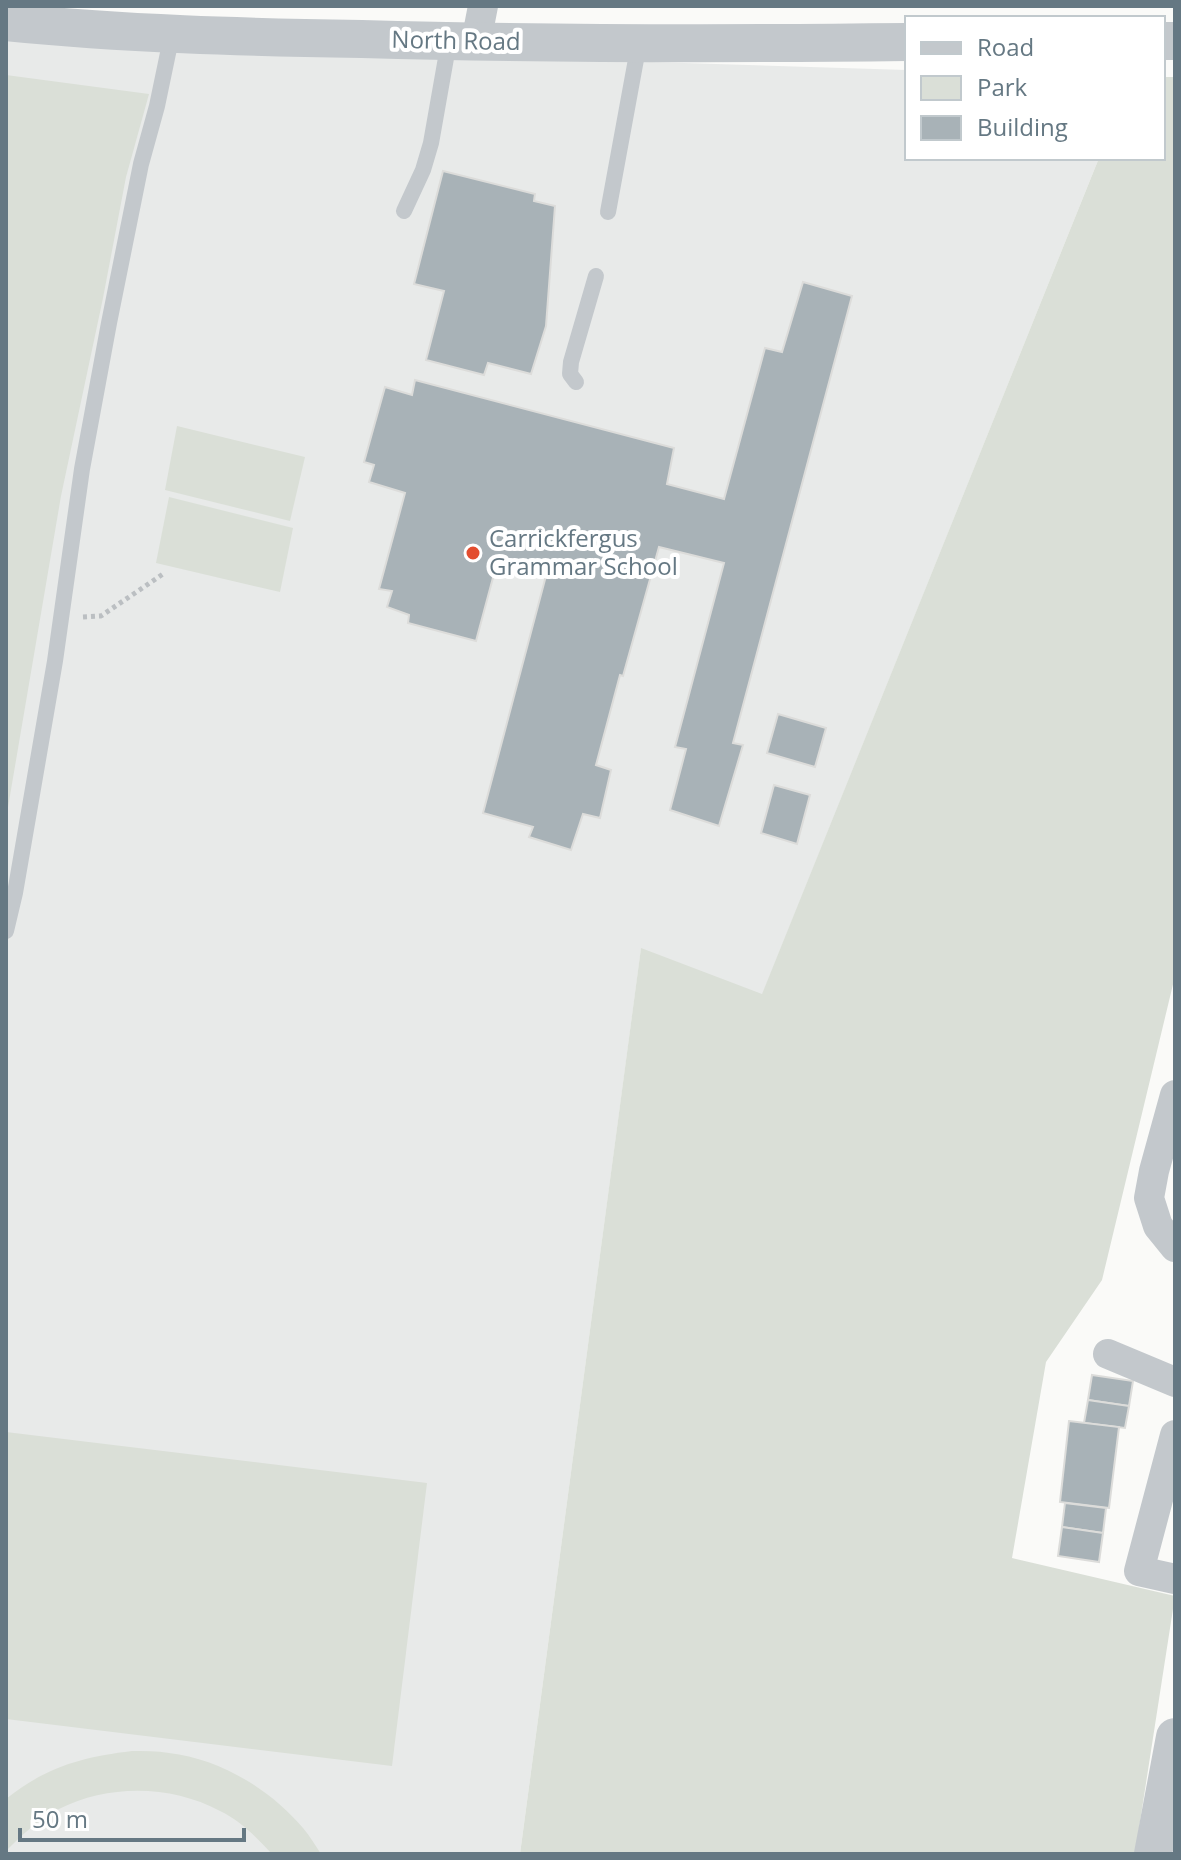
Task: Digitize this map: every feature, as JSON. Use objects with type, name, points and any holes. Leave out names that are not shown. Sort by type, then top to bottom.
[{"type":"street","name":"North Road","points":[[6,22],[172,34],[469,30],[639,43],[905,42]]},
{"type":"street","points":[[1175,1095],[1149,1198],[1158,1226],[1175,1247]]},
{"type":"street","points":[[1108,1354],[1175,1382]]},
{"type":"street","points":[[1175,1435],[1139,1571],[1175,1579]]},
{"type":"street","points":[[1153,1854],[1175,1737]]},
{"type":"lane","points":[[404,211],[423,170],[469,30]]},
{"type":"lane","points":[[6,931],[62,619],[82,469],[109,323],[141,164],[172,34]]},
{"type":"lane","points":[[608,212],[639,43]]},
{"type":"lane","points":[[576,382],[570,374],[571,362],[596,276]]},
{"type":"path","points":[[62,619],[101,616],[163,574]]},
{"type":"shaded area","name":"Carrickfergus Grammar School","points":[[6,38],[905,70],[905,160],[1098,160],[762,995],[641,949],[520,1854],[6,1854]]},
{"type":"green space","points":[[6,75],[149,94],[126,177],[61,496],[6,819]]},
{"type":"green space","points":[[1165,77],[1175,77],[1175,976],[1102,1280],[1046,1362],[1012,1558],[1175,1596],[1135,1854],[520,1854],[641,948],[762,994],[1098,160],[1165,160]]},
{"type":"green space","points":[[177,426],[305,457],[290,521],[165,490]]},
{"type":"green space","points":[[169,497],[293,528],[280,592],[156,563]]},
{"type":"green space","points":[[6,1432],[427,1483],[392,1766],[6,1719]]},
{"type":"green space","points":[[132,1751],[188,1756],[243,1778],[290,1814],[321,1854],[272,1854],[242,1825],[220,1811],[181,1796],[140,1791],[98,1795],[59,1809],[38,1822],[6,1851],[6,1799],[65,1765]]},
{"type":"building","points":[[443,171],[535,194],[534,201],[555,206],[546,326],[531,374],[488,363],[484,375],[426,360],[444,291],[414,284]]},
{"type":"building","points":[[803,282],[852,296],[733,743],[743,745],[719,826],[670,810],[686,749],[675,747],[724,563],[659,547],[596,765],[611,770],[600,818],[583,814],[571,850],[529,837],[533,827],[483,813],[547,572],[498,559],[476,641],[408,623],[409,615],[387,607],[392,591],[379,589],[405,493],[369,482],[374,465],[364,462],[385,387],[412,395],[415,380],[674,448],[667,484],[724,499],[765,348],[782,352]]},
{"type":"building","points":[[778,714],[826,728],[815,767],[767,753]]},
{"type":"building","points":[[774,785],[810,795],[797,844],[761,833]]},
{"type":"building","points":[[1092,1375],[1133,1381],[1129,1406],[1088,1400]]},
{"type":"building","points":[[1088,1400],[1129,1406],[1125,1428],[1084,1423]]},
{"type":"building","points":[[1069,1421],[1119,1427],[1109,1508],[1060,1502]]},
{"type":"building","points":[[1065,1503],[1106,1508],[1103,1533],[1062,1527]]},
{"type":"building","points":[[1062,1527],[1103,1533],[1099,1562],[1058,1556]]},
{"type":"place","name":"Carrickfergus Grammar School","points":[[473,553]]}]
